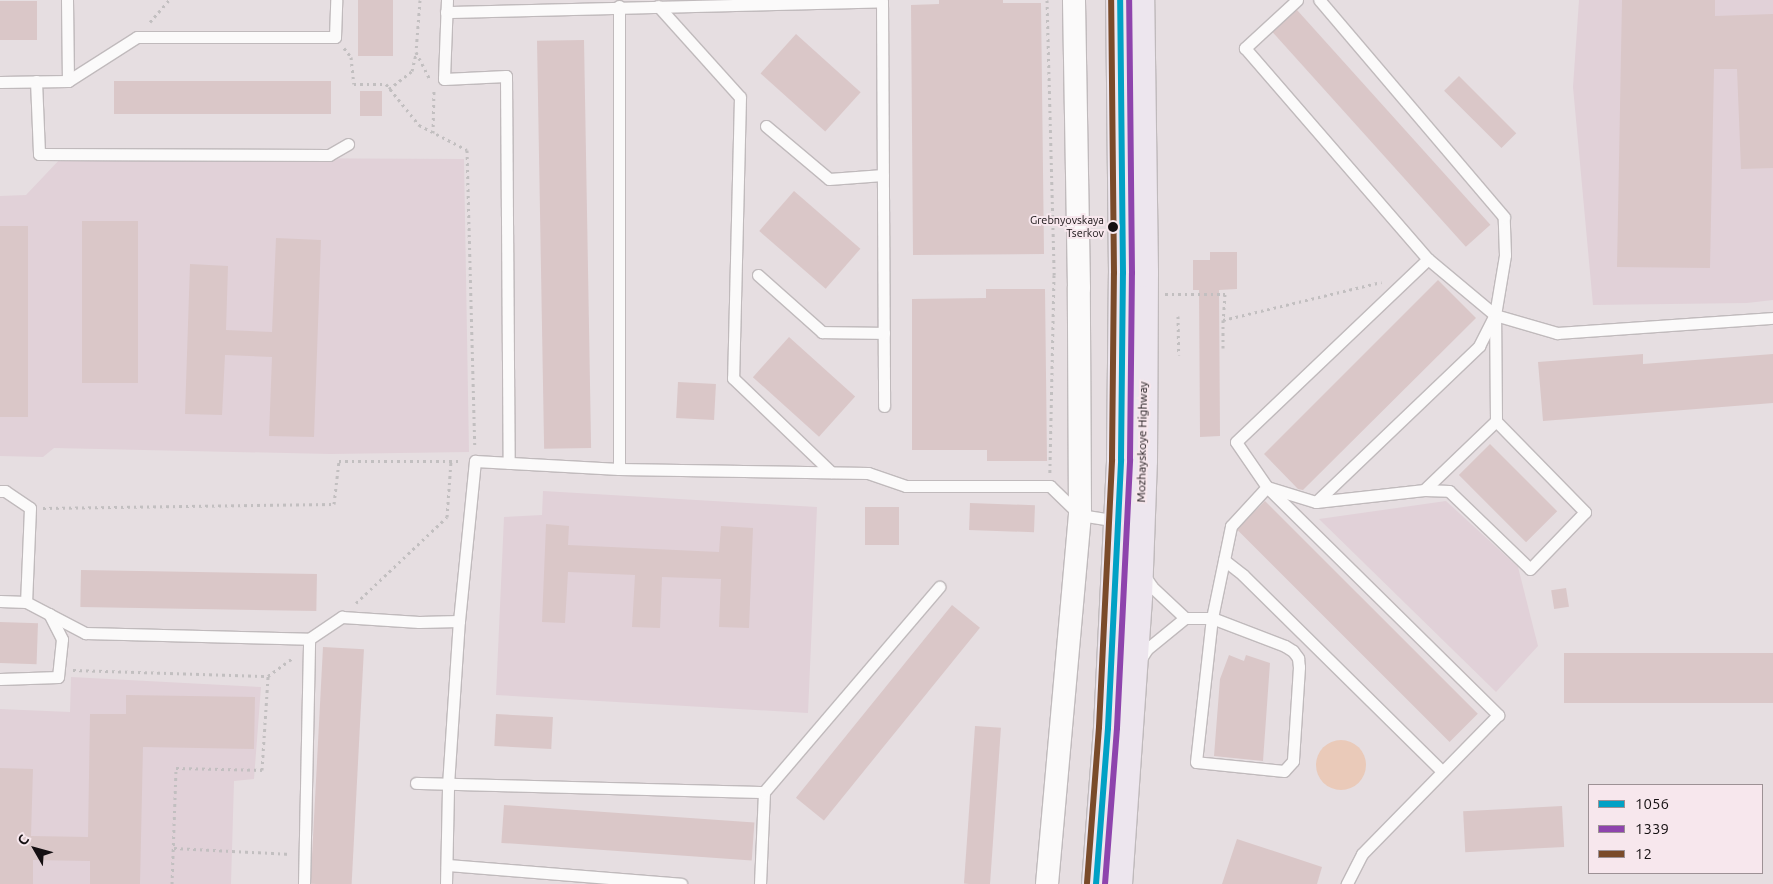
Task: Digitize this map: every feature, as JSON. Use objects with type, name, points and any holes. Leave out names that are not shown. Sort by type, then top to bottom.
[{"type":"main road","name":"Mozhayskoye Highway","points":[[1096,884],[1108,728],[1121,459],[1123,283],[1120,0]]},
{"type":"main road","name":"Mozhayskoye Highway","points":[[1118,884],[1139,566],[1143,460],[1144,293],[1140,0]]},
{"type":"street","points":[[1047,884],[1080,515],[1079,288],[1074,0]]},
{"type":"lane","points":[[67,0],[68,81]]},
{"type":"lane","points":[[0,82],[68,81],[137,37],[335,37],[336,0]]},
{"type":"lane","points":[[1297,0],[1245,48],[1428,259],[1494,315],[1557,333],[1773,318]]},
{"type":"lane","points":[[1267,487],[1316,502],[1424,490],[1449,491],[1530,569],[1585,512],[1496,421],[1494,315],[1505,255],[1504,217],[1319,0]]},
{"type":"lane","points":[[509,462],[506,76],[444,79],[447,6],[658,6],[882,1],[884,406]]},
{"type":"lane","points":[[619,6],[619,469]]},
{"type":"lane","points":[[658,6],[740,97],[733,378],[831,472]]},
{"type":"lane","points":[[36,81],[39,154],[329,155],[348,144]]},
{"type":"lane","points":[[766,126],[829,179],[883,175]]},
{"type":"lane","points":[[1347,884],[1362,854],[1498,715],[1267,487],[1236,442],[1428,259]]},
{"type":"lane","points":[[758,276],[822,332],[884,332]]},
{"type":"lane","points":[[1316,502],[1479,346],[1494,315]]},
{"type":"lane","points":[[1424,490],[1496,421]]},
{"type":"lane","points":[[446,884],[448,784],[459,620],[475,461],[619,469],[868,473],[906,486],[1050,486],[1080,515],[1118,521]]},
{"type":"lane","points":[[1132,675],[1147,649],[1186,618],[1212,618],[1293,650],[1298,658],[1299,667],[1293,761],[1284,771],[1196,762],[1212,618],[1231,526],[1267,487]]},
{"type":"lane","points":[[0,491],[5,491],[30,508],[26,602]]},
{"type":"lane","points":[[1224,560],[1243,575],[1442,771]]},
{"type":"lane","points":[[1139,566],[1152,587],[1186,618]]},
{"type":"lane","points":[[760,884],[764,792],[939,587]]},
{"type":"lane","points":[[0,601],[26,602],[85,633],[309,643],[342,617],[420,622],[459,620]]},
{"type":"lane","points":[[0,679],[58,677],[62,639],[49,614]]},
{"type":"lane","points":[[304,884],[309,643]]},
{"type":"lane","points":[[416,783],[764,792]]},
{"type":"lane","points":[[446,865],[681,884]]},
{"type":"path","points":[[137,37],[169,0]]},
{"type":"path","points":[[389,89],[412,71],[416,51],[420,0]]},
{"type":"path","points":[[1047,0],[1054,275],[1050,486]]},
{"type":"path","points":[[30,508],[334,504],[340,461],[475,461],[467,150],[419,125],[386,84],[354,84],[352,58],[335,37]]},
{"type":"path","points":[[416,51],[429,79]]},
{"type":"path","points":[[433,133],[434,87]]},
{"type":"path","points":[[1223,320],[1355,287],[1409,277]]},
{"type":"path","points":[[1161,294],[1225,294],[1223,348]]},
{"type":"path","points":[[1178,316],[1179,355]]},
{"type":"path","points":[[342,617],[447,518],[452,461]]},
{"type":"path","points":[[59,670],[268,676],[309,643]]},
{"type":"path","points":[[172,884],[176,768],[262,770],[268,676]]},
{"type":"path","points":[[174,848],[305,855]]},
{"type":"shaded area","points":[[1579,0],[1773,0],[1773,300],[1747,303],[1593,305],[1573,87]]},
{"type":"shaded area","points":[[62,157],[464,159],[469,452],[330,454],[54,448],[43,457],[0,456],[0,196],[26,195]]},
{"type":"shaded area","points":[[543,491],[817,507],[808,713],[496,695],[504,517],[542,515]]},
{"type":"shaded area","points":[[1446,501],[1518,567],[1538,646],[1496,692],[1319,519]]},
{"type":"shaded area","points":[[71,677],[261,687],[254,779],[234,781],[231,884],[0,884],[0,709],[70,712]]},
{"type":"shaded area","points":[[1336,740],[1346,740],[1359,747],[1366,760],[1366,770],[1359,783],[1346,790],[1336,790],[1327,786],[1320,779],[1316,770],[1316,760],[1320,751],[1327,744]]},
{"type":"building","points":[[358,0],[393,0],[393,56],[358,56]]},
{"type":"building","points":[[939,0],[1003,0],[1003,3],[1041,3],[1044,254],[913,255],[911,5],[939,4]]},
{"type":"building","points":[[1622,0],[1715,0],[1715,16],[1773,14],[1773,168],[1741,169],[1737,69],[1714,69],[1710,268],[1617,267]]},
{"type":"building","points":[[0,1],[37,1],[37,40],[0,40]]},
{"type":"building","points":[[1297,10],[1490,225],[1466,247],[1272,32]]},
{"type":"building","points":[[796,34],[861,92],[825,132],[761,73]]},
{"type":"building","points":[[584,40],[591,448],[544,449],[537,41]]},
{"type":"building","points":[[1459,76],[1516,133],[1501,148],[1444,91]]},
{"type":"building","points":[[114,81],[331,81],[331,114],[114,114]]},
{"type":"building","points":[[360,91],[382,91],[382,116],[360,116]]},
{"type":"building","points":[[794,191],[860,249],[826,289],[759,231]]},
{"type":"building","points":[[82,221],[138,221],[138,383],[82,383]]},
{"type":"building","points":[[0,226],[28,226],[28,417],[0,417]]},
{"type":"building","points":[[276,238],[321,240],[314,437],[269,436],[272,357],[225,355],[222,415],[185,414],[190,264],[228,266],[226,330],[272,332]]},
{"type":"building","points":[[1210,252],[1237,252],[1237,289],[1219,290],[1220,436],[1200,437],[1199,290],[1193,290],[1193,260],[1210,260]]},
{"type":"building","points":[[1438,280],[1476,318],[1303,490],[1298,489],[1264,454]]},
{"type":"building","points":[[986,289],[1045,289],[1047,461],[987,461],[987,450],[912,450],[912,299],[986,298]]},
{"type":"building","points":[[789,337],[855,397],[819,437],[753,377]]},
{"type":"building","points":[[1643,354],[1643,364],[1773,354],[1773,403],[1543,421],[1538,362]]},
{"type":"building","points":[[678,382],[716,384],[714,420],[676,418]]},
{"type":"building","points":[[1490,444],[1557,511],[1526,542],[1459,475]]},
{"type":"building","points":[[1265,501],[1478,714],[1450,742],[1237,529]]},
{"type":"building","points":[[970,503],[1035,505],[1034,532],[969,530]]},
{"type":"building","points":[[865,507],[899,507],[899,545],[865,545]]},
{"type":"building","points":[[546,524],[569,526],[568,545],[719,552],[721,526],[753,528],[749,628],[719,627],[721,579],[662,577],[660,628],[632,627],[635,575],[568,572],[565,623],[542,622]]},
{"type":"building","points":[[81,570],[317,574],[316,611],[80,607]]},
{"type":"building","points":[[1566,588],[1569,607],[1554,609],[1551,590]]},
{"type":"building","points":[[952,605],[980,628],[824,820],[796,798]]},
{"type":"building","points":[[0,622],[38,623],[37,664],[0,663]]},
{"type":"building","points":[[323,647],[364,649],[352,884],[311,884]]},
{"type":"building","points":[[1564,653],[1773,653],[1773,703],[1564,703]]},
{"type":"building","points":[[1229,655],[1244,661],[1246,655],[1270,663],[1263,761],[1214,756],[1220,679]]},
{"type":"building","points":[[126,695],[255,697],[254,749],[143,747],[140,884],[90,884],[90,861],[33,860],[33,884],[0,884],[0,768],[33,769],[31,836],[88,837],[90,714],[126,714]]},
{"type":"building","points":[[496,714],[553,717],[551,749],[494,746]]},
{"type":"building","points":[[975,726],[1001,728],[990,884],[964,884]]},
{"type":"building","points":[[504,805],[754,823],[752,860],[501,843]]},
{"type":"building","points":[[1562,806],[1564,847],[1465,852],[1463,811]]},
{"type":"building","points":[[1237,839],[1322,867],[1317,884],[1222,884]]},
{"type":"transit line","name":"12","points":[[1087,883],[1099,727],[1112,459],[1114,273],[1111,0]]},
{"type":"transit line","name":"1056","points":[[1096,884],[1108,728],[1121,459],[1123,273],[1120,0]]},
{"type":"transit line","name":"1339","points":[[1105,884],[1117,728],[1130,459],[1132,273],[1129,0]]},
{"type":"place","name":"Grebnyovskaya Tserkov","points":[[1113,227]]}]
